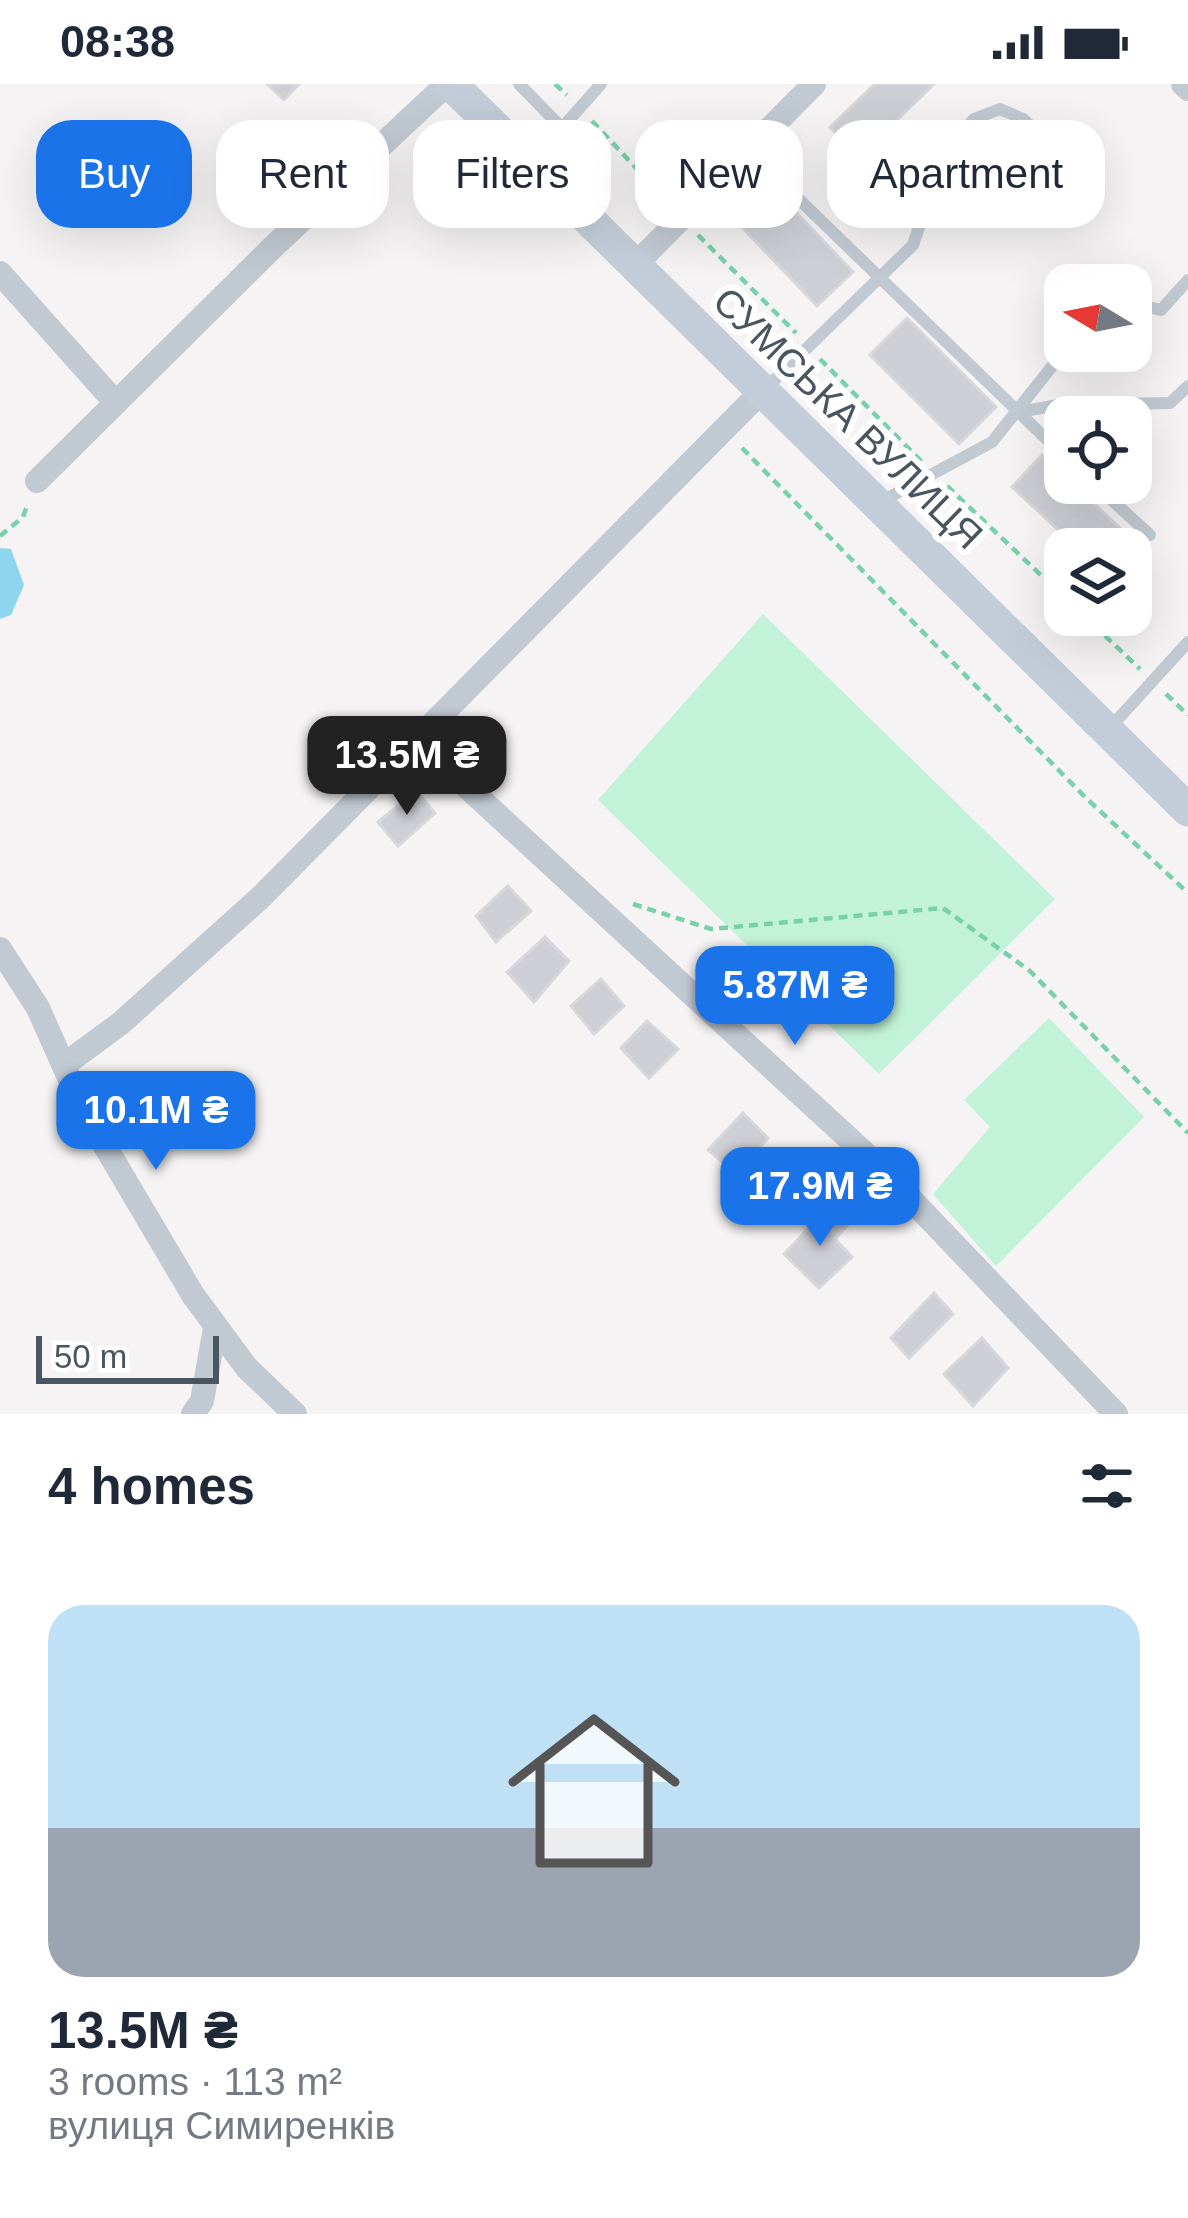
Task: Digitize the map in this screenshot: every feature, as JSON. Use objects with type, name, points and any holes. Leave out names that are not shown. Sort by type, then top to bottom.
[{"type":"main road","name":"СУМСЬКА ВУЛИЦЯ","points":[[449,84],[486,120]]},
{"type":"main road","name":"СУМСЬКА ВУЛИЦЯ","points":[[596,228],[1188,810]]},
{"type":"street","points":[[37,482],[272,248],[449,84]]},
{"type":"street","points":[[778,120],[814,84]]},
{"type":"street","points":[[634,266],[671,228]]},
{"type":"street","points":[[0,274],[116,403]]},
{"type":"street","points":[[64,1065],[121,1023],[261,897],[761,392]]},
{"type":"street","points":[[417,741],[883,1170],[1116,1414]]},
{"type":"street","points":[[0,950],[38,1008],[83,1109],[215,1328],[295,1414]]},
{"type":"street","points":[[193,1414],[202,1401],[215,1328]]},
{"type":"lane","points":[[519,84],[554,120]]},
{"type":"lane","points":[[569,120],[601,84]]},
{"type":"lane","points":[[973,120],[1000,109],[1024,120]]},
{"type":"lane","points":[[803,204],[1044,437]]},
{"type":"lane","points":[[761,392],[913,245],[919,228]]},
{"type":"lane","points":[[1152,308],[1161,310],[1188,280]]},
{"type":"lane","points":[[875,504],[992,442],[1048,372]]},
{"type":"lane","points":[[1017,412],[1059,405],[1170,403],[1188,386]]},
{"type":"lane","points":[[1116,504],[1142,528]]},
{"type":"lane","points":[[1107,730],[1188,642]]},
{"type":"path","points":[[724,430],[1085,797],[1188,893]]},
{"type":"path","points":[[0,536],[22,517],[37,482]]},
{"type":"path","points":[[1105,636],[1188,715]]},
{"type":"path","points":[[616,897],[654,914],[711,929],[943,908],[1030,970],[1188,1129]]},
{"type":"green space","points":[[763,614],[1055,899],[879,1074],[598,800]]},
{"type":"green space","points":[[1049,1018],[1144,1117],[996,1266],[933,1194],[990,1127],[964,1100]]},
{"type":"water","points":[[0,548],[11,549],[24,585],[11,615],[0,619]]},
{"type":"building","points":[[267,84],[299,84],[284,100]]},
{"type":"building","points":[[875,84],[934,84],[897,120],[837,120]]},
{"type":"building","points":[[803,219],[853,272],[817,306],[743,228],[803,228]]},
{"type":"building","points":[[907,318],[996,407],[959,444],[870,355]]},
{"type":"building","points":[[1042,455],[1044,504],[1094,504],[1120,528],[1056,528],[1012,487]]},
{"type":"building","points":[[416,791],[435,813],[398,846],[378,822]]},
{"type":"building","points":[[508,886],[531,911],[496,942],[476,916]]},
{"type":"building","points":[[545,937],[569,961],[534,1002],[507,972]]},
{"type":"building","points":[[601,979],[624,1006],[594,1034],[571,1006]]},
{"type":"building","points":[[647,1021],[678,1049],[649,1078],[621,1048]]},
{"type":"building","points":[[743,1113],[768,1138],[735,1173],[708,1150]]},
{"type":"building","points":[[829,1207],[847,1226],[835,1239],[852,1257],[819,1288],[784,1254]]},
{"type":"building","points":[[934,1293],[953,1314],[909,1358],[891,1338]]},
{"type":"building","points":[[982,1338],[1008,1368],[973,1406],[944,1374]]}]
